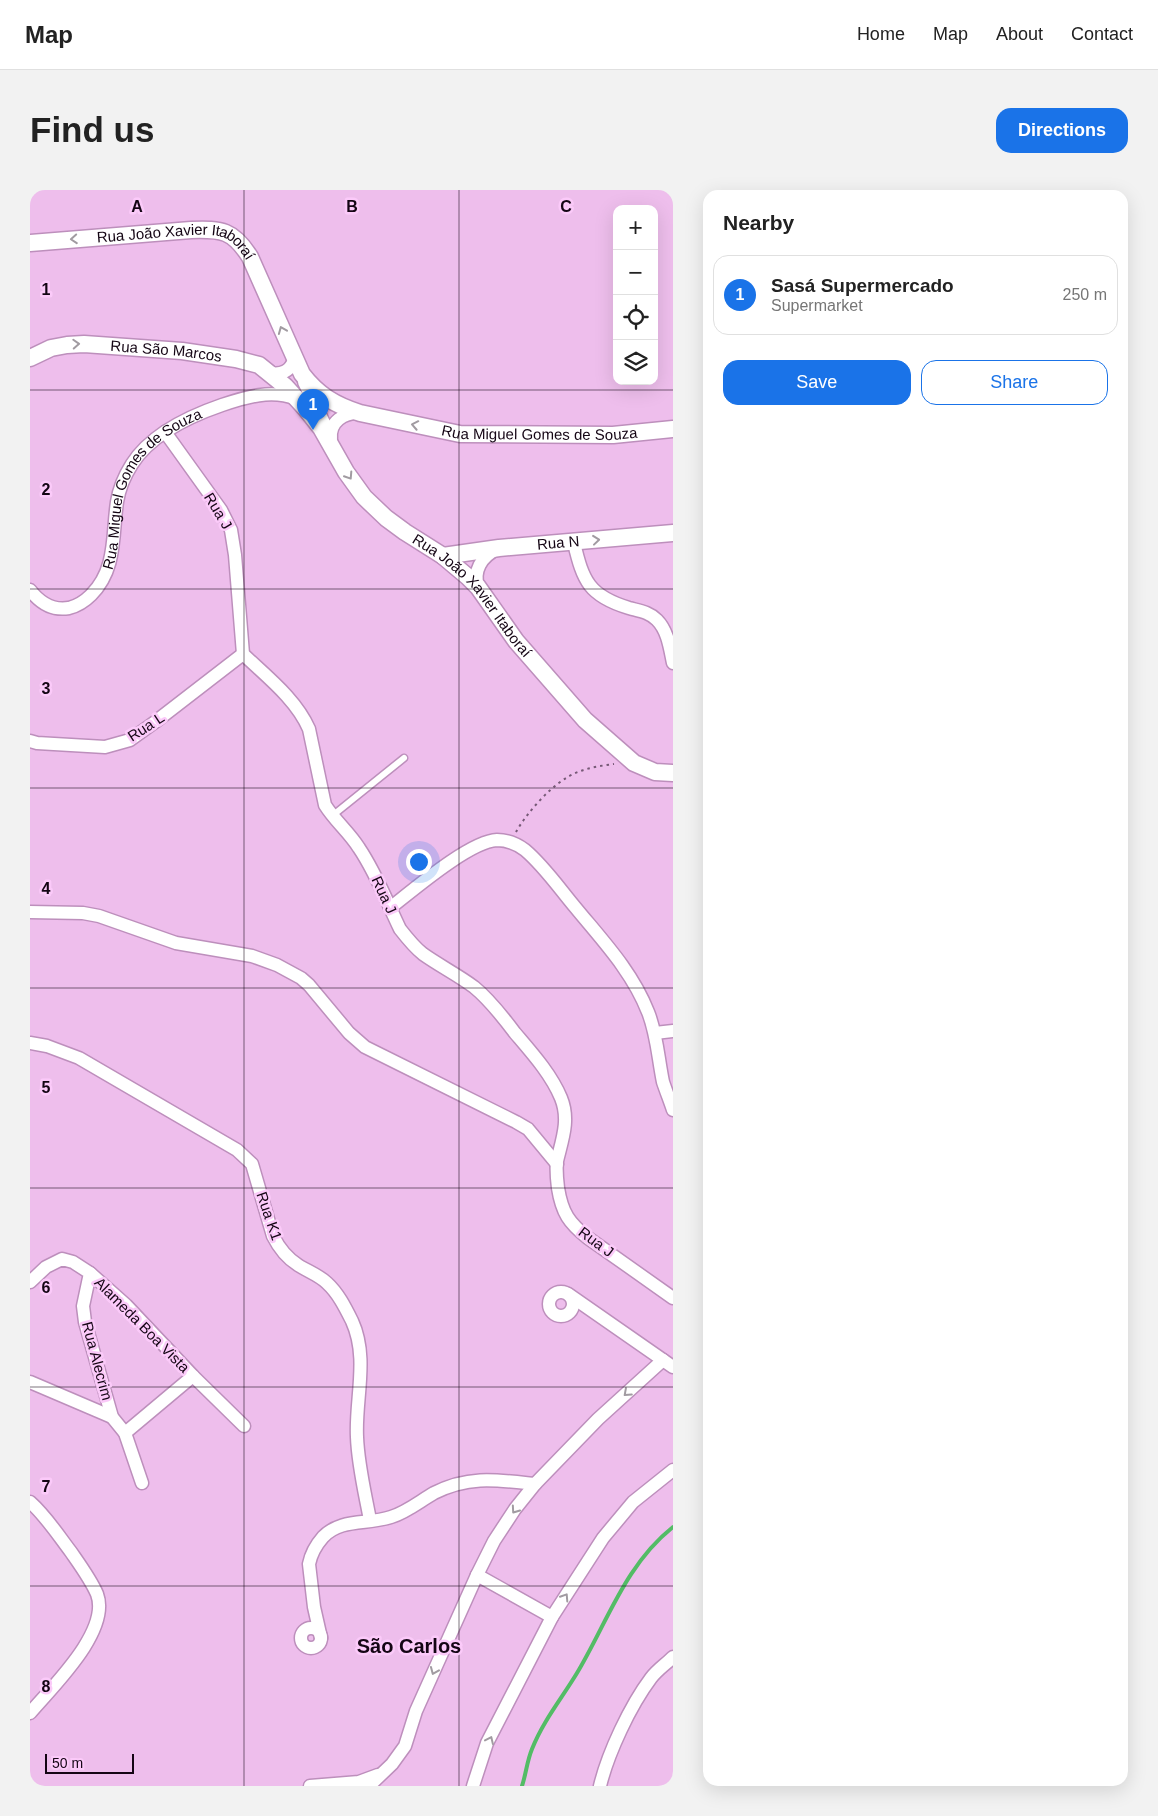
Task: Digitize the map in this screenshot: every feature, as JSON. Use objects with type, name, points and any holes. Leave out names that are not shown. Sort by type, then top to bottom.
[{"type":"street","name":"Rua João Xavier Itaboraí","points":[[30,243],[197,230],[216,231],[232,235],[243,245],[250,257],[272,303],[298,366]]},
{"type":"street","name":"Rua São Marcos","points":[[30,358],[51,348],[67,345],[110,345],[182,351],[236,359],[259,365],[301,398]]},
{"type":"street","points":[[273,375],[286,372],[291,366],[298,366],[301,398]]},
{"type":"street","name":"Rua Miguel Gomes de Souza","points":[[298,366],[313,388],[325,398],[355,411],[383,419],[460,434],[612,434],[673,429]]},
{"type":"street","points":[[265,394],[272,386],[273,375]]},
{"type":"street","points":[[273,375],[301,398],[331,439],[337,457]]},
{"type":"street","name":"Rua Miguel Gomes de Souza","points":[[30,590],[45,605],[62,609],[72,607],[81,602],[97,589],[108,572],[111,561],[117,501],[121,487],[139,455],[165,432],[210,409],[233,401],[265,394],[281,394],[301,398]]},
{"type":"street","name":"Rua João Xavier Itaboraí","points":[[301,398],[355,486],[374,507],[405,532],[443,556],[478,588],[502,624],[585,720],[628,758],[645,769],[673,773]]},
{"type":"street","points":[[301,398],[355,411]]},
{"type":"street","points":[[331,439],[331,431],[337,420],[355,411]]},
{"type":"street","name":"Rua J","points":[[165,432],[220,510],[231,530],[243,654],[286,696],[306,722],[325,805],[362,852],[400,929],[424,955],[458,976],[485,997],[547,1073],[561,1097],[566,1116],[564,1136],[557,1164],[557,1180],[562,1209],[572,1224],[588,1238],[673,1298]]},
{"type":"street","name":"Rua N","points":[[443,556],[500,548],[673,533]]},
{"type":"street","points":[[574,543],[581,572],[587,582],[607,600],[647,613],[660,624],[668,641],[673,663]]},
{"type":"street","points":[[478,588],[476,576],[479,566],[486,556],[500,548]]},
{"type":"street","name":"Rua L","points":[[32,743],[105,747],[130,740],[243,654]]},
{"type":"street","points":[[390,908],[472,848],[496,840],[511,842],[524,850],[534,859],[623,966],[640,993],[655,1033],[663,1082],[673,1110]]},
{"type":"street","points":[[30,912],[99,916],[176,943],[252,956],[289,971],[309,985],[357,1041],[365,1047],[528,1129],[557,1164]]},
{"type":"street","points":[[655,1033],[673,1031]]},
{"type":"street","name":"Rua K1","points":[[30,1043],[56,1049],[79,1058],[237,1150],[252,1164],[273,1236],[278,1245],[291,1260],[326,1281],[344,1307],[356,1332],[360,1350],[360,1374],[356,1435],[370,1520]]},
{"type":"street","points":[[30,1282],[46,1267],[62,1259],[73,1262],[90,1273]]},
{"type":"street","name":"Alameda Boa Vista","points":[[90,1273],[126,1305],[193,1376],[244,1426]]},
{"type":"street","name":"Rua Alecrim","points":[[90,1273],[83,1306],[85,1322],[112,1417],[125,1433],[142,1483]]},
{"type":"street","points":[[369,1786],[397,1758],[405,1746],[419,1706],[477,1575],[515,1509],[535,1484],[598,1419],[668,1364],[568,1294]]},
{"type":"street","name":"Alameda Boa Vista","points":[[125,1433],[193,1376]]},
{"type":"street","points":[[30,1382],[112,1417]]},
{"type":"street","points":[[473,1786],[488,1744],[552,1617],[603,1538],[633,1502],[673,1470]]},
{"type":"street","points":[[322,1638],[309,1573],[310,1558],[318,1543],[333,1528],[391,1517],[404,1512],[429,1496],[456,1484],[474,1480],[535,1484]]},
{"type":"street","points":[[30,1502],[43,1515],[78,1561],[98,1595],[99,1610],[94,1633],[70,1666],[30,1713]]},
{"type":"street","points":[[477,1575],[552,1617]]},
{"type":"street","points":[[600,1786],[613,1749],[637,1699],[652,1677],[673,1657]]},
{"type":"street","points":[[310,1786],[343,1785],[367,1780],[382,1773]]},
{"type":"lane","points":[[332,816],[404,758]]},
{"type":"path","points":[[511,842],[528,814],[566,778],[593,767],[618,763],[628,758]]},
{"type":"waterway","points":[[522,1786],[536,1739],[588,1654],[629,1577],[656,1542],[673,1527]]},
{"type":"place","name":"Sasá Supermercado","points":[[313,430]]},
{"type":"district","name":"São Carlos","points":[[409,1646]]}]
